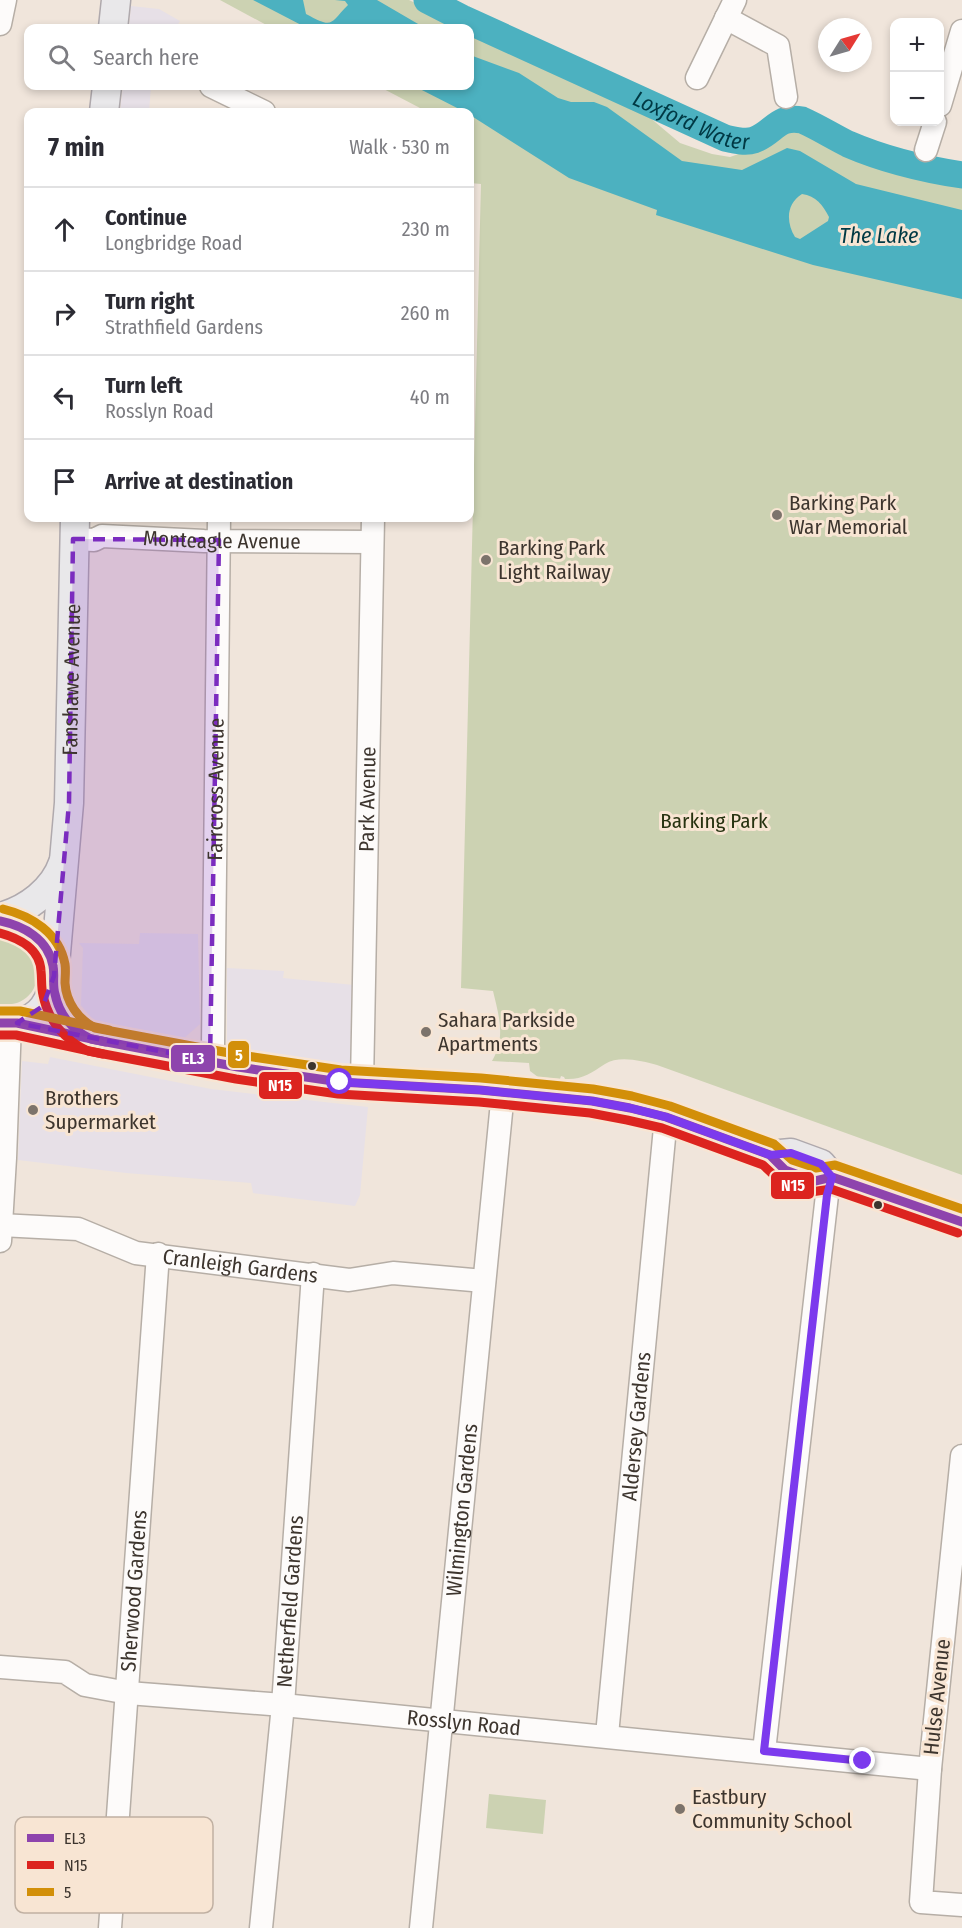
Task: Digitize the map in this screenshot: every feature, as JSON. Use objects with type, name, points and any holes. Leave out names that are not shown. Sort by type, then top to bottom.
[{"type":"main road","points":[[113,24],[116,0]]},
{"type":"main road","points":[[104,108],[107,90]]},
{"type":"main road","name":"Fanshawe Avenue","points":[[54,980],[69,803],[74,528]]},
{"type":"main road","name":"Fanshawe Avenue","points":[[0,919],[28,905],[52,884],[62,868],[66,843]]},
{"type":"main road","points":[[0,919],[20,926],[37,938],[51,959],[61,1009],[80,1034],[91,1039]]},
{"type":"main road","points":[[9,1023],[38,1012],[47,1000],[54,980]]},
{"type":"main road","points":[[9,1023],[210,1061],[340,1082],[503,1092],[592,1101],[666,1117],[770,1155],[791,1153],[821,1164],[832,1177],[962,1222]]},
{"type":"street","points":[[0,24],[5,0]]},
{"type":"street","points":[[697,78],[730,9],[778,46],[786,97]]},
{"type":"street","points":[[944,89],[962,31]]},
{"type":"street","points":[[221,97],[253,108]]},
{"type":"street","points":[[926,150],[934,126]]},
{"type":"street","name":"Faircross Avenue","points":[[210,1061],[213,1046],[219,522]]},
{"type":"street","name":"Park Avenue","points":[[362,1083],[373,522]]},
{"type":"street","name":"Monteagle Avenue","points":[[74,528],[94,540],[102,536],[372,542]]},
{"type":"street","points":[[1,1230],[9,1023]]},
{"type":"street","name":"Wilmington Gardens","points":[[421,1928],[503,1092]]},
{"type":"street","name":"Aldersey Gardens","points":[[607,1735],[666,1117]]},
{"type":"street","points":[[764,1751],[827,1195],[832,1177]]},
{"type":"street","name":"Cranleigh Gardens","points":[[1,1230],[78,1229],[136,1253],[350,1280],[393,1273],[484,1281]]},
{"type":"street","name":"Sherwood Gardens","points":[[119,1817],[158,1254]]},
{"type":"street","name":"Netherfield Gardens","points":[[261,1928],[283,1705],[313,1274]]},
{"type":"street","name":"Hulse Avenue","points":[[962,1456],[930,1769],[921,1902],[962,1905]]},
{"type":"street","name":"Rosslyn Road","points":[[0,1667],[65,1672],[85,1684],[128,1693],[607,1735],[930,1769]]},
{"type":"street","name":"Sherwood Gardens","points":[[110,1928],[111,1913]]},
{"type":"highlighted area","points":[[73,539],[219,540],[210,1061],[17,1023],[43,1006],[54,976],[69,803]]},
{"type":"shaded area","points":[[131,6],[159,9],[180,21],[178,24],[129,24]]},
{"type":"shaded area","points":[[123,90],[151,90],[149,108],[120,108]]},
{"type":"shaded area","points":[[140,933],[198,934],[200,1024],[184,1038],[93,1020],[81,1005],[83,948],[79,943],[139,944]]},
{"type":"shaded area","points":[[227,968],[284,971],[283,978],[354,985],[353,1065],[255,1055],[227,1048]]},
{"type":"shaded area","points":[[50,1057],[211,1089],[368,1107],[360,1195],[355,1206],[253,1193],[251,1183],[126,1173],[18,1160],[22,1061],[48,1064]]},
{"type":"green space","points":[[220,0],[409,0],[458,24],[265,24]]},
{"type":"green space","name":"Barking Park","points":[[474,32],[642,111],[680,143],[712,154],[730,157],[747,151],[764,141],[776,130],[792,122],[802,124],[839,144],[853,156],[927,180],[962,187],[962,1175],[651,1063],[631,1060],[611,1061],[581,1077],[565,1079],[561,1076],[560,1079],[538,1077],[530,1071],[529,1063],[492,1061],[500,1035],[493,991],[461,988],[481,184],[474,183],[474,108],[420,108],[386,90],[474,90]]},
{"type":"green space","points":[[0,935],[23,944],[31,952],[37,966],[34,989],[23,1000],[15,1004],[0,1005]]},
{"type":"green space","points":[[489,1794],[546,1800],[543,1834],[486,1828]]},
{"type":"water","points":[[253,0],[303,0],[306,14],[327,23],[334,20],[348,5],[345,1],[335,0],[377,0],[418,24],[299,24]]},
{"type":"water","name":"The Lake","points":[[474,56],[519,73],[558,98],[571,102],[594,102],[607,107],[682,161],[742,170],[787,148],[800,151],[856,184],[962,210],[962,299],[813,265],[656,215],[657,210],[569,178],[474,118],[474,108],[457,108],[422,90],[474,90]],"holes":[[[802,194],[811,197],[824,209],[829,217],[828,221],[800,239],[795,237],[790,225],[790,208]]]},
{"type":"waterway","name":"Loxford Water","points":[[427,0],[725,138],[751,141],[761,137],[781,122],[802,120],[848,144],[876,155],[919,167],[962,175]]},
{"type":"transit line","name":"5","points":[[3,909],[34,921],[57,943],[62,953],[66,990],[70,1003],[78,1015],[95,1028],[240,1055],[341,1070],[481,1078],[593,1089],[632,1096],[670,1106],[774,1144],[792,1160],[816,1168],[835,1165],[962,1209]]},
{"type":"transit line","name":"EL3","points":[[0,921],[26,930],[46,948],[53,966],[54,990],[63,1015],[72,1026],[91,1039],[238,1067],[340,1082],[480,1090],[592,1101],[630,1108],[666,1117],[770,1155],[785,1170],[815,1181],[832,1177],[962,1222]]},
{"type":"transit line","name":"N15","points":[[0,933],[21,941],[37,956],[40,963],[45,1004],[53,1021],[65,1035],[88,1051],[236,1079],[338,1094],[479,1102],[590,1113],[627,1120],[662,1128],[763,1165],[779,1180],[811,1192],[831,1189],[958,1233]]},
{"type":"transit line","name":"5","points":[[0,1011],[20,1011],[109,1030]]},
{"type":"transit line","name":"EL3","points":[[0,1023],[17,1023],[106,1042]]},
{"type":"transit line","name":"N15","points":[[0,1035],[16,1035],[103,1054]]},
{"type":"place","name":"Barking Park War Memorial","points":[[777,515]]},
{"type":"place","name":"Barking Park Light Railway","points":[[486,560]]},
{"type":"place","name":"Sahara Parkside Apartments","points":[[426,1032]]},
{"type":"place","name":"Brothers Supermarket","points":[[33,1110]]},
{"type":"place","name":"Eastbury Community School","points":[[680,1809]]},
{"type":"route","points":[[340,1082],[480,1090],[592,1101],[630,1108],[666,1117],[770,1155],[791,1153],[821,1164],[832,1177],[827,1195],[764,1751],[863,1761]]}]
